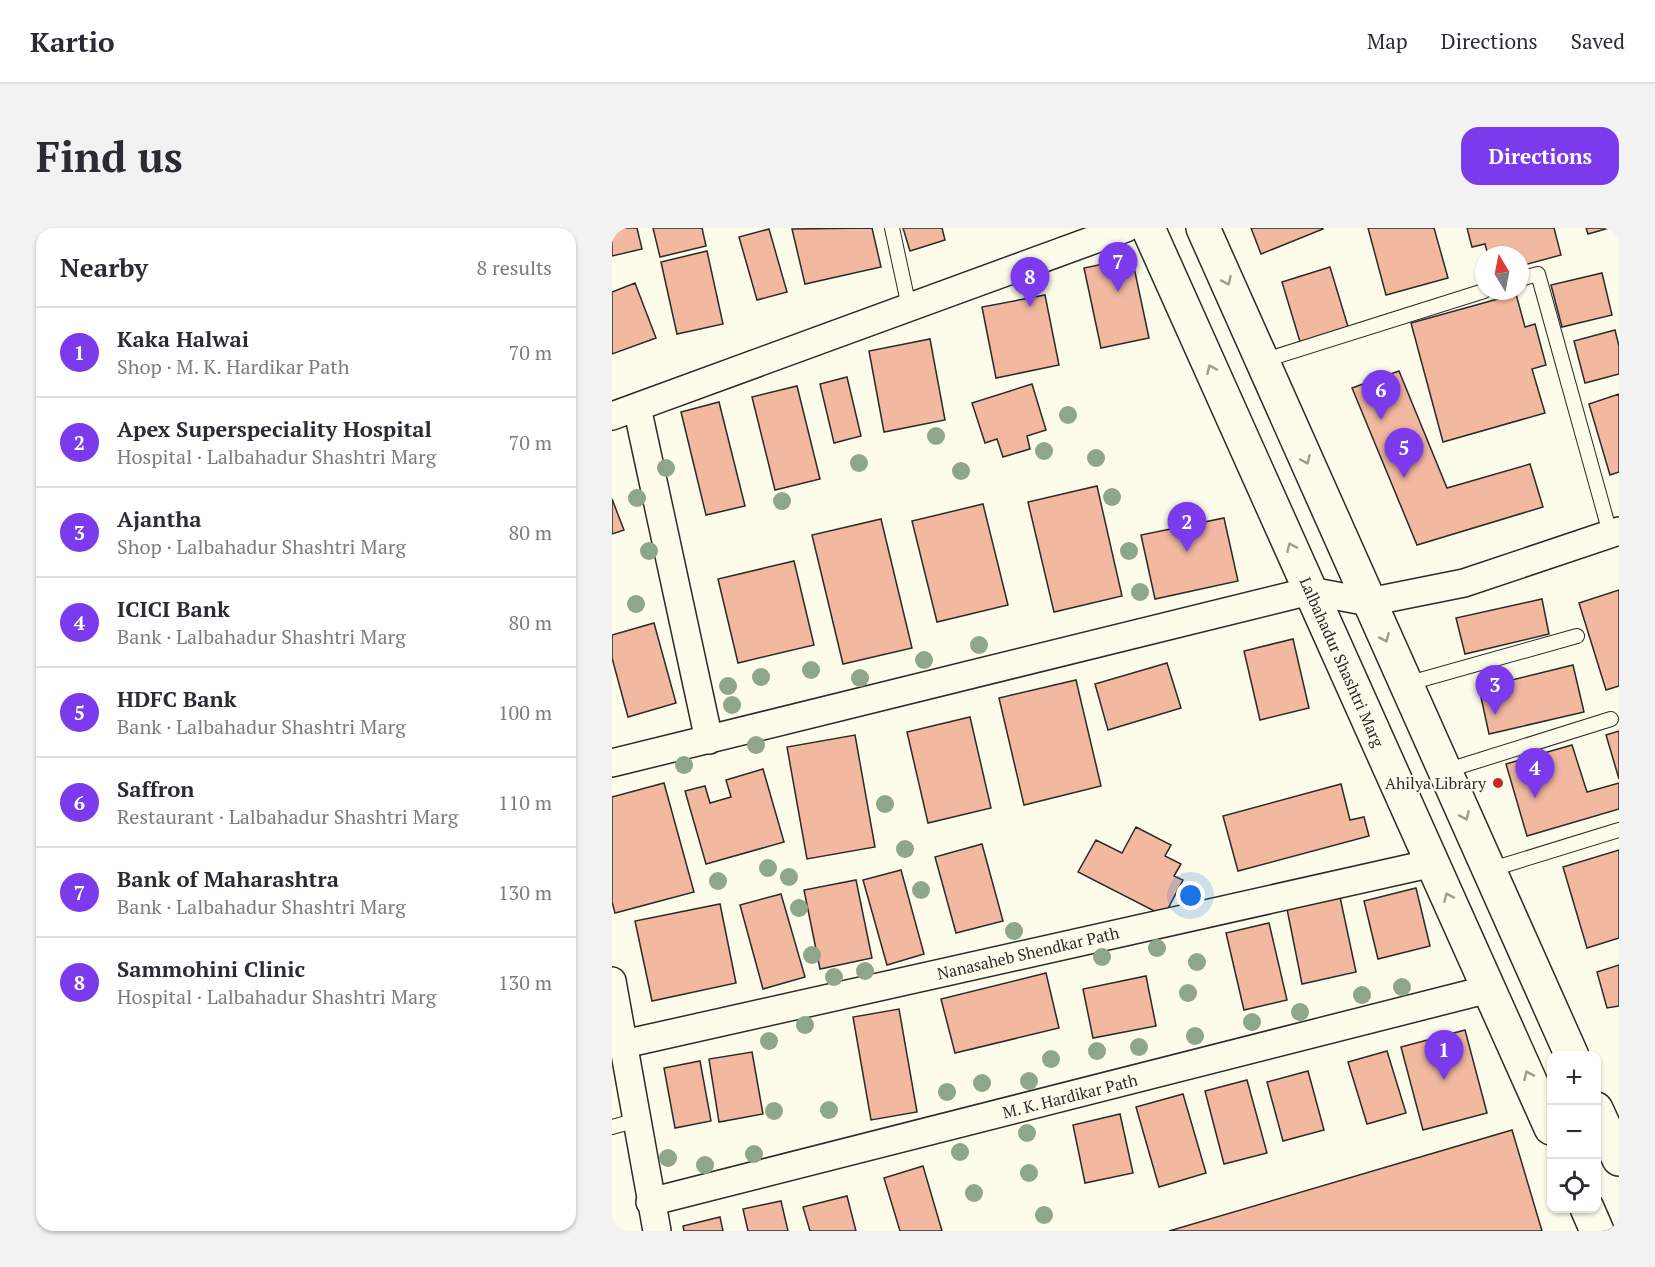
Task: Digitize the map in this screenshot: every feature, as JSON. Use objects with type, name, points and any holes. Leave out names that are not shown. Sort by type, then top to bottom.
[{"type":"main road","name":"Lalbahadur Shashtri Marg","points":[[1148,228],[1547,1119]]},
{"type":"main road","points":[[1203,228],[1570,1051]]},
{"type":"main road","points":[[1601,1120],[1619,1159]]},
{"type":"main road","points":[[1589,1213],[1597,1231]]},
{"type":"street","points":[[709,740],[624,412],[1126,228]]},
{"type":"street","points":[[612,763],[1310,591],[1369,602],[1464,583],[1614,532]]},
{"type":"street","name":"Nanasaheb Shendkar Path","points":[[624,1044],[1432,863]]},
{"type":"street","points":[[612,981],[624,1044],[624,1124],[650,1202],[657,1231]]},
{"type":"street","name":"M. K. Hardikar Path","points":[[650,1202],[1489,989]]},
{"type":"lane","points":[[892,228],[909,307]]},
{"type":"lane","points":[[1529,276],[1538,274],[1614,532]]},
{"type":"lane","points":[[1262,361],[1475,294]]},
{"type":"lane","points":[[1406,684],[1577,636]]},
{"type":"lane","points":[[1445,771],[1611,719]]},
{"type":"lane","points":[[1490,870],[1619,830]]},
{"type":"building","points":[[612,228],[637,228],[642,249],[612,256]]},
{"type":"building","points":[[653,228],[702,228],[706,246],[660,257]]},
{"type":"building","points":[[872,228],[881,267],[805,284],[792,229]]},
{"type":"building","points":[[903,228],[942,228],[945,240],[910,251]]},
{"type":"building","points":[[1251,228],[1322,228],[1323,229],[1261,254]]},
{"type":"building","points":[[1368,228],[1434,228],[1448,278],[1386,295]]},
{"type":"building","points":[[1467,228],[1554,228],[1561,255],[1529,264],[1529,246],[1486,246],[1485,244],[1472,247]]},
{"type":"building","points":[[1586,228],[1609,228],[1588,234]]},
{"type":"building","points":[[769,229],[787,292],[757,300],[739,237]]},
{"type":"building","points":[[707,251],[723,324],[677,334],[661,262]]},
{"type":"building","points":[[1132,258],[1149,338],[1101,348],[1084,268]]},
{"type":"building","points":[[1330,267],[1349,330],[1301,345],[1282,282]]},
{"type":"building","points":[[1602,273],[1612,315],[1562,327],[1551,285]]},
{"type":"building","points":[[635,283],[656,338],[612,354],[612,292]]},
{"type":"building","points":[[1045,295],[1059,365],[996,378],[982,307]]},
{"type":"building","points":[[1494,300],[1518,300],[1525,327],[1535,324],[1546,365],[1532,369],[1545,413],[1443,442],[1411,323]]},
{"type":"building","points":[[1615,330],[1619,346],[1619,374],[1585,383],[1574,341]]},
{"type":"building","points":[[930,339],[945,420],[884,432],[869,351]]},
{"type":"building","points":[[1399,371],[1447,488],[1530,464],[1543,507],[1417,545],[1352,388]]},
{"type":"building","points":[[847,377],[861,436],[834,443],[820,384]]},
{"type":"building","points":[[1032,384],[1046,430],[1027,436],[1030,449],[1003,457],[997,439],[985,443],[972,403]]},
{"type":"building","points":[[797,386],[820,479],[775,490],[752,397]]},
{"type":"building","points":[[1619,394],[1619,472],[1610,475],[1589,404]]},
{"type":"building","points":[[719,402],[745,506],[706,515],[681,412]]},
{"type":"building","points":[[1097,486],[1122,596],[1054,612],[1028,502]]},
{"type":"building","points":[[612,499],[624,530],[612,534]]},
{"type":"building","points":[[983,504],[1008,605],[937,622],[912,521]]},
{"type":"building","points":[[1224,518],[1238,581],[1155,599],[1141,535]]},
{"type":"building","points":[[881,519],[912,648],[843,664],[812,535]]},
{"type":"building","points":[[794,561],[814,645],[738,663],[718,579]]},
{"type":"building","points":[[1619,590],[1619,686],[1606,690],[1579,603]]},
{"type":"building","points":[[1542,599],[1549,634],[1465,654],[1456,618]]},
{"type":"building","points":[[654,623],[676,703],[628,717],[612,658],[612,635]]},
{"type":"building","points":[[1293,639],[1309,708],[1260,720],[1244,651]]},
{"type":"building","points":[[1167,663],[1181,708],[1108,730],[1095,684]]},
{"type":"building","points":[[1573,665],[1584,712],[1489,734],[1479,688]]},
{"type":"building","points":[[1076,680],[1101,786],[1024,805],[999,698]]},
{"type":"building","points":[[970,717],[991,808],[928,823],[907,732]]},
{"type":"building","points":[[1619,731],[1619,779],[1606,735]]},
{"type":"building","points":[[855,735],[875,847],[807,859],[787,747]]},
{"type":"building","points":[[1572,745],[1587,792],[1619,783],[1619,809],[1527,836],[1506,764]]},
{"type":"building","points":[[763,769],[784,842],[706,864],[685,791],[705,786],[710,803],[731,797],[726,780]]},
{"type":"building","points":[[664,783],[694,892],[615,913],[612,902],[612,797]]},
{"type":"building","points":[[1341,784],[1350,820],[1364,817],[1369,836],[1238,871],[1223,816]]},
{"type":"building","points":[[1136,827],[1171,845],[1165,856],[1181,864],[1174,876],[1183,880],[1164,916],[1078,872],[1096,840],[1122,853]]},
{"type":"building","points":[[982,844],[1003,921],[956,933],[935,857]]},
{"type":"building","points":[[1619,850],[1619,938],[1587,948],[1563,867]]},
{"type":"building","points":[[901,870],[924,954],[887,965],[863,880]]},
{"type":"building","points":[[856,880],[872,958],[820,969],[804,890]]},
{"type":"building","points":[[1416,888],[1430,946],[1378,959],[1364,901]]},
{"type":"building","points":[[781,894],[805,977],[763,989],[740,905]]},
{"type":"building","points":[[1340,897],[1356,972],[1302,984],[1287,909]]},
{"type":"building","points":[[720,904],[736,983],[652,1001],[635,921]]},
{"type":"building","points":[[1269,923],[1287,1000],[1244,1010],[1226,933]]},
{"type":"building","points":[[1619,965],[1619,1006],[1607,1008],[1597,972]]},
{"type":"building","points":[[1046,973],[1059,1028],[955,1053],[941,999]]},
{"type":"building","points":[[1146,976],[1156,1026],[1093,1038],[1083,989]]},
{"type":"building","points":[[899,1009],[917,1112],[871,1120],[853,1017]]},
{"type":"building","points":[[1465,1030],[1487,1113],[1423,1130],[1401,1047]]},
{"type":"building","points":[[1387,1051],[1406,1113],[1367,1124],[1348,1062]]},
{"type":"building","points":[[752,1052],[763,1114],[719,1122],[709,1059]]},
{"type":"building","points":[[700,1061],[711,1121],[675,1128],[664,1068]]},
{"type":"building","points":[[1308,1071],[1324,1130],[1283,1141],[1267,1082]]},
{"type":"building","points":[[1247,1080],[1267,1153],[1224,1164],[1205,1091]]},
{"type":"building","points":[[1183,1094],[1206,1173],[1159,1187],[1136,1107]]},
{"type":"building","points":[[1120,1114],[1133,1173],[1085,1183],[1073,1125]]},
{"type":"building","points":[[1512,1130],[1542,1231],[1169,1231]]},
{"type":"building","points":[[923,1166],[942,1231],[900,1231],[884,1178]]},
{"type":"building","points":[[847,1196],[856,1231],[810,1231],[803,1207]]},
{"type":"building","points":[[781,1201],[788,1231],[748,1231],[743,1209]]},
{"type":"building","points":[[720,1217],[723,1231],[684,1231],[683,1226]]},
{"type":"place","name":"Bank of Maharashtra","points":[[1118,292]]},
{"type":"place","name":"Sammohini Clinic","points":[[1030,307]]},
{"type":"place","name":"Saffron","points":[[1381,420]]},
{"type":"place","name":"HDFC Bank","points":[[1404,478]]},
{"type":"place","name":"Apex Superspeciality Hospital","points":[[1187,552]]},
{"type":"place","name":"Ajantha","points":[[1495,715]]},
{"type":"place","name":"Ahilya Library","points":[[1498,783]]},
{"type":"place","name":"ICICI Bank","points":[[1535,798]]},
{"type":"place","name":"Kaka Halwai","points":[[1444,1080]]}]
